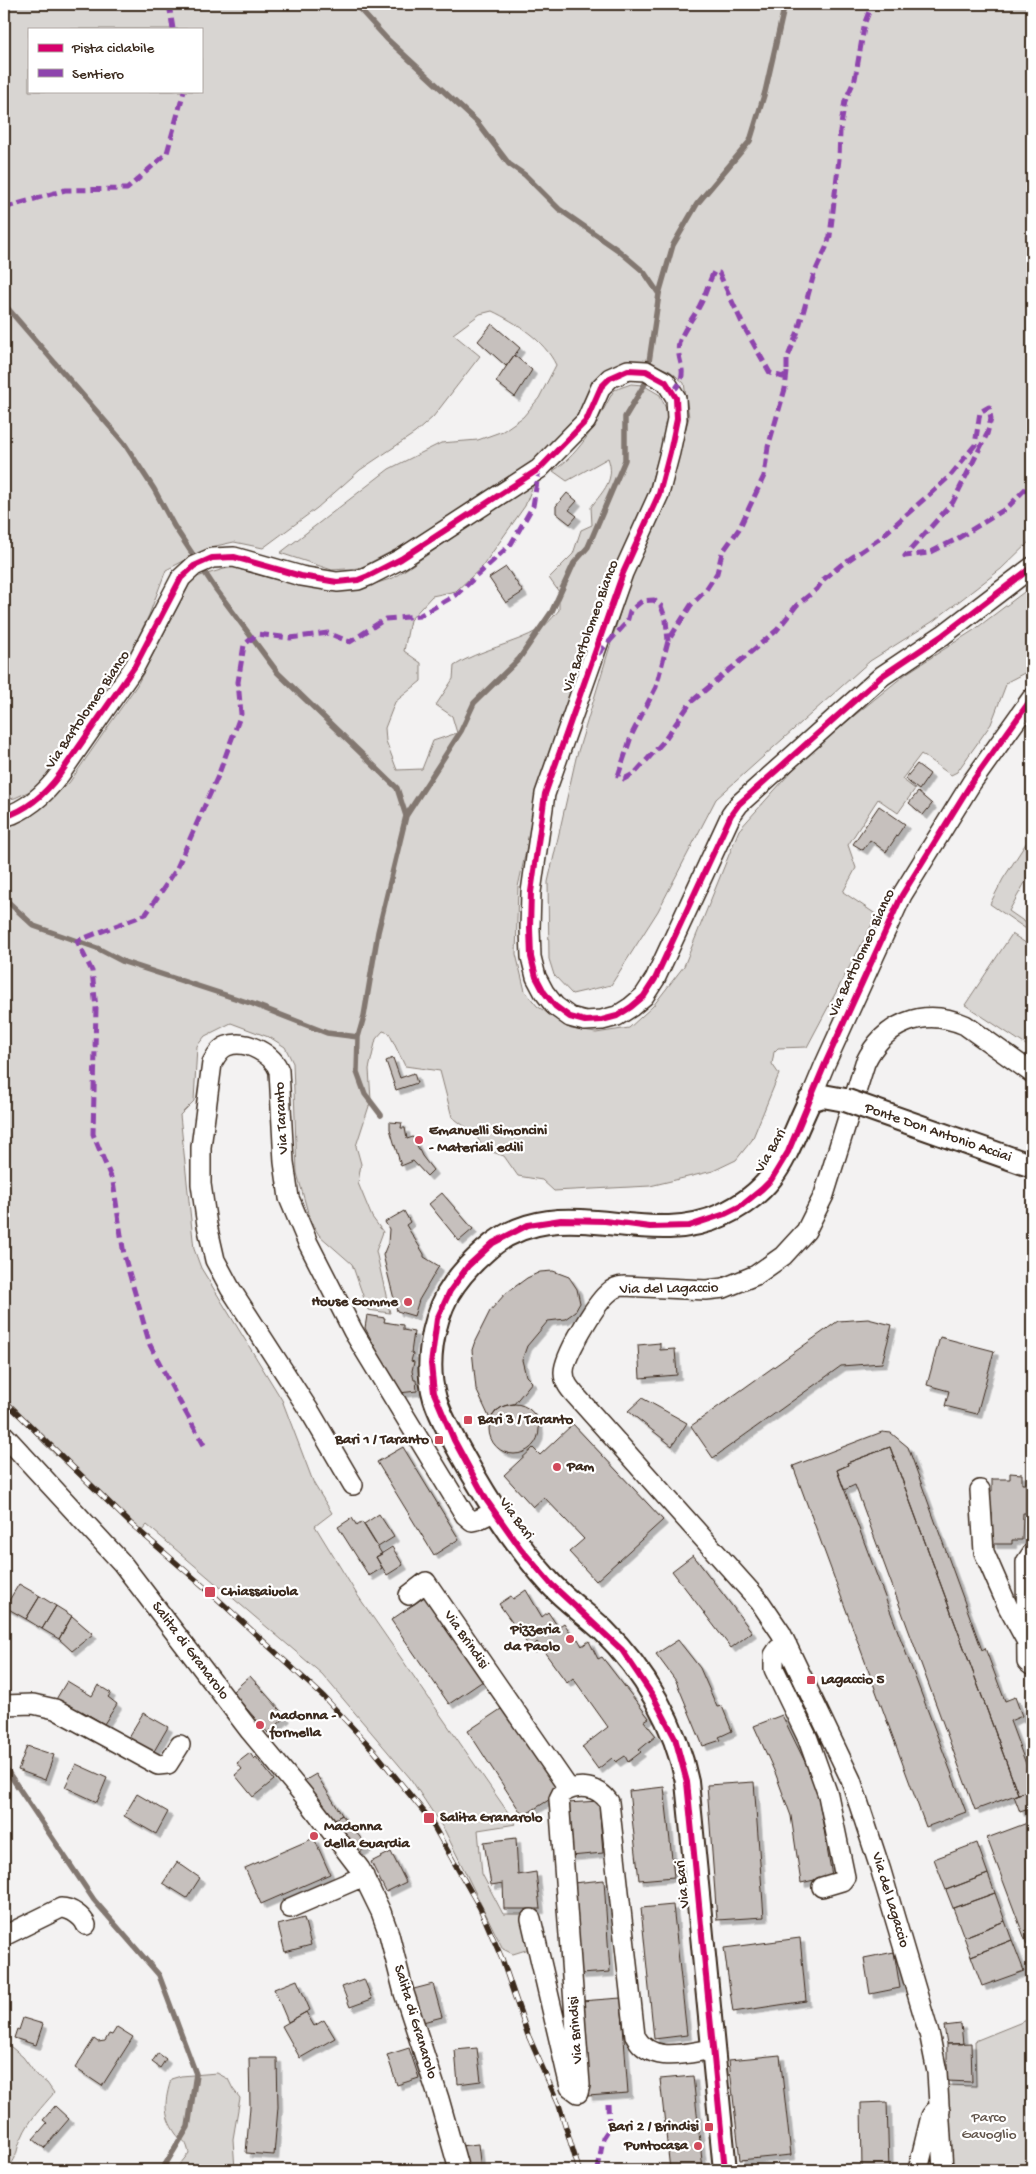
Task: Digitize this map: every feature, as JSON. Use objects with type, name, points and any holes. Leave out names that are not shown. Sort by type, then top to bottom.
[{"type":"street","name":"Via Bartolomeo Bianco","points":[[4,817],[12,814],[47,791],[60,774],[135,666],[178,583],[187,571],[194,566],[212,558],[234,557],[302,576],[337,582],[358,580],[368,576],[401,559],[539,469],[586,421],[601,387],[610,378],[628,370],[646,371],[666,382],[676,398],[677,419],[670,452],[659,494],[623,573],[544,794],[531,892],[531,957],[536,977],[544,992],[555,1006],[570,1017],[585,1021],[602,1020],[617,1016],[631,1007],[644,996],[655,979],[731,815],[739,804],[882,676],[943,635],[1032,568]]},
{"type":"street","name":"Via Bartolomeo Bianco","points":[[810,1100],[902,895],[972,782],[1032,698]]},
{"type":"street","name":"Via del Lagaccio","points":[[943,2170],[937,2072],[930,2037],[881,1871],[851,1780],[786,1645],[760,1602],[568,1387],[564,1379],[565,1360],[606,1294],[618,1286],[706,1290],[724,1288],[756,1275],[783,1256],[806,1231],[824,1195],[865,1063],[871,1050],[890,1030],[902,1024],[927,1018],[944,1018],[965,1025],[1032,1073]]},
{"type":"street","name":"Via Taranto","points":[[353,1485],[312,1415],[230,1288],[215,1260],[201,1184],[201,1147],[212,1063],[218,1052],[228,1045],[242,1045],[256,1049],[276,1062],[279,1071],[283,1147],[289,1198],[308,1243],[352,1331],[465,1515],[472,1520],[477,1520],[494,1512]]},
{"type":"street","name":"Ponte Don Antonio Acciai","points":[[810,1100],[823,1096],[844,1100],[1032,1166]]},
{"type":"street","name":"Via Bari","points":[[725,2170],[686,1782],[675,1738],[653,1696],[622,1650],[551,1584],[494,1512],[454,1440],[438,1406],[434,1393],[431,1364],[434,1334],[442,1307],[458,1278],[493,1243],[516,1230],[536,1223],[580,1220],[669,1228],[702,1223],[725,1214],[751,1198],[771,1180],[788,1152],[810,1100]]},
{"type":"street","name":"Salita di Granarolo","points":[[4,1435],[122,1563],[250,1731],[334,1833],[364,1876],[389,1934],[404,1993],[439,2099],[459,2170]]},
{"type":"street","points":[[980,1490],[984,1552],[1008,1607],[1027,1642]]},
{"type":"street","points":[[1032,1553],[1026,1562],[1027,1662],[1032,1666]]},
{"type":"street","name":"Via Brindisi","points":[[409,1595],[426,1582],[569,1789],[562,1793],[559,1800],[580,2085],[578,2093],[570,2087],[531,1919]]},
{"type":"street","points":[[786,1645],[778,1649],[774,1655],[774,1670],[808,1739],[828,1795],[845,1877],[842,1881],[822,1887]]},
{"type":"street","points":[[4,1705],[33,1704],[55,1709],[158,1765],[168,1764],[180,1745]]},
{"type":"street","points":[[569,1789],[577,1787],[594,1790],[604,1794],[609,1802],[635,2036],[639,2044],[651,2053],[676,2055],[713,2049]]},
{"type":"street","points":[[290,1908],[364,1876]]},
{"type":"street","points":[[4,1936],[61,1908],[70,1909],[86,1925]]},
{"type":"street","points":[[918,2170],[931,2116],[934,2112],[940,2110]]},
{"type":"green space","points":[[4,4],[1032,4],[1032,539],[1001,569],[932,622],[870,661],[716,799],[658,911],[611,985],[572,994],[554,975],[549,959],[548,882],[576,758],[631,577],[666,502],[689,417],[684,383],[670,371],[647,362],[616,366],[576,426],[543,457],[419,537],[360,568],[332,570],[280,553],[389,469],[441,443],[478,440],[503,431],[523,417],[539,398],[556,365],[551,356],[529,333],[492,311],[480,314],[453,334],[480,356],[433,417],[415,433],[360,470],[317,508],[263,548],[234,542],[211,547],[166,570],[149,615],[125,664],[60,762],[32,790],[15,798],[4,800]]},
{"type":"green space","points":[[631,384],[643,385],[660,395],[670,418],[647,496],[596,622],[540,786],[518,887],[516,954],[525,991],[537,1006],[571,1029],[596,1033],[629,1028],[653,1006],[684,966],[739,830],[808,753],[907,673],[974,630],[1032,586],[1032,669],[1007,682],[991,724],[957,772],[951,775],[921,754],[902,779],[915,789],[898,813],[878,799],[848,845],[856,868],[843,892],[877,915],[807,1047],[778,1048],[774,1052],[772,1064],[779,1074],[752,1140],[736,1160],[713,1171],[650,1186],[554,1191],[542,1180],[518,1176],[504,1156],[484,1149],[475,1134],[452,1117],[440,1071],[405,1066],[389,1033],[383,1031],[376,1039],[369,1069],[371,1100],[356,1146],[361,1164],[358,1183],[372,1217],[383,1232],[376,1251],[390,1313],[368,1310],[352,1264],[319,1235],[310,1220],[297,1173],[293,1063],[285,1047],[271,1038],[231,1023],[205,1036],[197,1046],[194,1101],[180,1115],[194,1249],[201,1268],[282,1400],[314,1484],[332,1513],[315,1526],[356,1593],[516,1824],[478,1830],[482,1874],[503,1914],[525,1914],[529,1949],[513,1954],[503,1949],[445,1831],[410,1778],[322,1674],[147,1525],[140,1533],[43,1443],[4,1398],[4,826],[17,824],[69,783],[137,685],[193,578],[231,567],[289,583],[362,588],[393,578],[534,483],[525,506],[482,567],[456,591],[432,596],[410,620],[404,651],[421,663],[421,681],[395,702],[385,728],[386,741],[397,770],[422,769],[433,741],[457,733],[452,716],[436,705],[453,679],[454,666],[475,655],[540,629],[559,610],[559,592],[549,578],[573,554],[581,530],[592,525],[591,507],[607,485],[610,466],[608,458],[567,481],[553,471],[573,455],[581,445],[614,390]]},
{"type":"green space","points":[[1032,834],[1032,870],[1009,911],[1032,927],[1032,933],[990,904],[1003,879]]},
{"type":"green space","points":[[1012,934],[1032,947],[1032,1049],[965,1005]]},
{"type":"green space","name":"Parco Gavoglio","points":[[1032,2018],[1032,2170],[950,2170],[944,2085],[976,2086],[975,2041]]},
{"type":"green space","points":[[4,2041],[23,2057],[37,2076],[47,2083],[54,2093],[28,2125],[15,2158],[5,2170]]},
{"type":"green space","points":[[217,2073],[228,2079],[240,2098],[233,2139],[235,2170],[158,2170],[176,2169],[189,2153],[185,2143],[176,2134],[168,2120],[166,2101],[171,2079],[181,2076]]},
{"type":"building","points":[[492,324],[520,348],[506,366],[478,341]]},
{"type":"building","points":[[514,355],[532,370],[515,397],[496,382]]},
{"type":"building","points":[[567,493],[577,501],[569,510],[577,516],[570,524],[556,513],[556,506]]},
{"type":"building","points":[[506,567],[523,592],[506,603],[489,578]]},
{"type":"building","points":[[917,764],[930,774],[919,790],[905,779]]},
{"type":"building","points":[[918,792],[932,804],[923,815],[909,803]]},
{"type":"building","points":[[879,806],[905,824],[886,852],[870,840],[863,850],[853,844]]},
{"type":"building","points":[[393,1058],[400,1078],[414,1073],[417,1083],[396,1090],[386,1061]]},
{"type":"building","points":[[390,1122],[402,1123],[401,1128],[405,1128],[407,1139],[413,1137],[422,1156],[433,1170],[427,1176],[413,1161],[401,1166],[390,1129]]},
{"type":"building","points":[[442,1193],[473,1229],[459,1241],[429,1204]]},
{"type":"building","points":[[404,1211],[410,1222],[406,1225],[424,1257],[439,1266],[419,1300],[414,1316],[397,1311],[383,1255],[388,1243],[389,1229],[385,1222]]},
{"type":"building","points":[[553,1271],[569,1277],[577,1289],[580,1303],[575,1312],[565,1319],[548,1321],[527,1346],[522,1360],[526,1376],[532,1382],[514,1404],[504,1406],[496,1411],[490,1419],[476,1389],[472,1350],[475,1341],[490,1311],[505,1294],[527,1278],[540,1272]]},
{"type":"building","points":[[367,1315],[385,1318],[384,1322],[403,1325],[403,1330],[414,1332],[411,1361],[414,1362],[412,1371],[414,1380],[416,1380],[417,1391],[399,1393],[365,1328]]},
{"type":"building","points":[[868,1319],[892,1325],[882,1363],[841,1366],[713,1458],[691,1426],[838,1321]]},
{"type":"building","points":[[940,1337],[994,1351],[977,1414],[945,1406],[949,1391],[927,1385]]},
{"type":"building","points":[[660,1343],[660,1350],[675,1349],[677,1375],[640,1378],[638,1345]]},
{"type":"building","points":[[642,1398],[687,1423],[672,1446],[628,1411]]},
{"type":"building","points":[[514,1404],[532,1411],[539,1429],[532,1447],[514,1454],[496,1447],[489,1429],[496,1411]]},
{"type":"building","points":[[573,1424],[663,1520],[596,1581],[569,1552],[584,1539],[544,1497],[533,1507],[504,1475],[533,1448],[540,1455]]},
{"type":"building","points":[[882,1432],[891,1433],[908,1447],[982,1650],[985,1648],[1005,1701],[1015,1697],[1022,1716],[1010,1721],[1032,1780],[1032,1789],[1018,1794],[890,1447],[847,1463],[848,1465],[837,1470],[966,1812],[926,1827],[793,1466]]},
{"type":"building","points":[[403,1447],[459,1539],[434,1555],[377,1462]]},
{"type":"building","points":[[890,1447],[1018,1794],[975,1810],[855,1485],[844,1490],[837,1470],[848,1465],[847,1463]]},
{"type":"building","points":[[1010,1473],[1022,1474],[1022,1484],[1026,1484],[1026,1513],[1023,1513],[1022,1540],[1012,1540],[1012,1544],[992,1544],[992,1513],[988,1513],[988,1491],[992,1491],[992,1479],[1010,1479]]},
{"type":"building","points":[[379,1514],[394,1537],[378,1547],[364,1524]]},
{"type":"building","points":[[352,1518],[357,1526],[362,1522],[382,1554],[376,1557],[382,1568],[369,1576],[338,1527]]},
{"type":"building","points":[[392,1547],[403,1565],[387,1575],[376,1557]]},
{"type":"building","points":[[693,1555],[752,1632],[731,1648],[672,1571]]},
{"type":"building","points":[[19,1584],[40,1596],[26,1619],[5,1607]]},
{"type":"building","points":[[526,1590],[542,1617],[548,1612],[558,1627],[564,1623],[575,1640],[578,1639],[582,1646],[589,1641],[598,1659],[602,1657],[649,1718],[644,1721],[656,1736],[639,1750],[641,1752],[628,1762],[625,1756],[616,1762],[612,1758],[598,1769],[582,1747],[608,1727],[573,1678],[567,1683],[537,1642],[531,1649],[499,1604],[511,1596],[513,1599]]},
{"type":"building","points":[[40,1596],[56,1606],[42,1629],[26,1619]]},
{"type":"building","points":[[426,1596],[483,1681],[449,1704],[391,1620]]},
{"type":"building","points":[[56,1606],[72,1616],[59,1639],[42,1629]]},
{"type":"building","points":[[72,1616],[93,1634],[72,1651],[59,1639]]},
{"type":"building","points":[[678,1640],[700,1668],[717,1707],[722,1706],[732,1731],[719,1737],[721,1740],[703,1746],[676,1681],[656,1654]]},
{"type":"building","points":[[250,1676],[286,1717],[268,1733],[232,1692]]},
{"type":"building","points":[[67,1681],[92,1696],[98,1685],[111,1693],[108,1697],[117,1704],[104,1724],[82,1711],[79,1715],[55,1701]]},
{"type":"building","points":[[504,1707],[560,1793],[523,1816],[468,1731]]},
{"type":"building","points":[[143,1713],[168,1727],[153,1753],[128,1738]]},
{"type":"building","points":[[782,1715],[817,1789],[832,1876],[801,1883],[791,1816],[776,1775],[754,1726]]},
{"type":"building","points":[[27,1746],[54,1755],[45,1780],[18,1770]]},
{"type":"building","points":[[250,1753],[254,1759],[256,1757],[274,1780],[253,1797],[235,1775],[242,1769],[237,1763]]},
{"type":"building","points":[[76,1764],[107,1778],[97,1802],[65,1787]]},
{"type":"building","points":[[316,1774],[342,1815],[330,1822],[304,1781]]},
{"type":"building","points":[[754,1782],[764,1917],[717,1920],[707,1785]]},
{"type":"building","points":[[664,1787],[674,1877],[639,1880],[629,1791]]},
{"type":"building","points":[[1032,1789],[1032,1808],[1020,1812],[1014,1796]]},
{"type":"building","points":[[137,1794],[168,1812],[156,1834],[124,1816]]},
{"type":"building","points":[[599,1801],[603,1853],[571,1856],[567,1803]]},
{"type":"building","points":[[1032,1808],[1032,1958],[987,1838],[1030,1822],[1026,1810]]},
{"type":"building","points":[[342,1815],[368,1847],[355,1855],[330,1822]]},
{"type":"building","points":[[314,1838],[330,1874],[261,1904],[245,1868]]},
{"type":"building","points":[[516,1838],[518,1875],[536,1872],[540,1909],[504,1909],[503,1883],[491,1885],[484,1842]]},
{"type":"building","points":[[977,1843],[988,1874],[946,1890],[934,1859]]},
{"type":"building","points":[[391,1852],[406,1882],[386,1892],[371,1862]]},
{"type":"building","points":[[177,1862],[200,1878],[187,1898],[163,1883]]},
{"type":"building","points":[[988,1874],[995,1893],[953,1908],[946,1890]]},
{"type":"building","points":[[604,1880],[610,1972],[580,1974],[573,1883]]},
{"type":"building","points":[[995,1893],[1005,1921],[964,1937],[953,1908]]},
{"type":"building","points":[[673,1905],[687,2035],[654,2039],[641,1908]]},
{"type":"building","points":[[304,1918],[311,1945],[285,1952],[278,1925]]},
{"type":"building","points":[[1005,1921],[1012,1940],[971,1956],[964,1937]]},
{"type":"building","points":[[800,1938],[806,2001],[733,2012],[724,1948]]},
{"type":"building","points":[[1012,1940],[1024,1971],[982,1986],[971,1956]]},
{"type":"building","points":[[894,1952],[900,1988],[870,1994],[864,1958]]},
{"type":"building","points":[[364,1979],[372,1999],[350,2007],[342,1987]]},
{"type":"building","points":[[297,1980],[310,2010],[288,2022],[274,1989]]},
{"type":"building","points":[[433,1984],[442,2017],[419,2023],[410,1990]]},
{"type":"building","points":[[621,1998],[628,2093],[588,2096],[581,2001]]},
{"type":"building","points":[[306,2012],[314,2026],[324,2020],[335,2038],[300,2058],[282,2026]]},
{"type":"building","points":[[23,2018],[43,2024],[36,2045],[14,2038]]},
{"type":"building","points":[[961,2024],[963,2044],[947,2044],[944,2026]]},
{"type":"building","points":[[117,2027],[133,2037],[102,2086],[75,2068],[94,2039],[98,2042],[105,2041],[109,2034],[112,2035]]},
{"type":"building","points":[[971,2043],[972,2082],[947,2081],[947,2044]]},
{"type":"building","points":[[409,2048],[419,2078],[397,2085],[387,2055]]},
{"type":"building","points":[[477,2048],[481,2081],[458,2084],[455,2050]]},
{"type":"building","points":[[158,2053],[166,2059],[160,2068],[152,2062]]},
{"type":"building","points":[[780,2055],[791,2155],[740,2160],[729,2060]]},
{"type":"building","points":[[249,2058],[277,2058],[278,2107],[274,2155],[246,2153],[250,2107]]},
{"type":"building","points":[[693,2076],[703,2170],[670,2170],[660,2079]]},
{"type":"building","points":[[887,2102],[889,2170],[862,2170],[861,2103]]},
{"type":"building","points":[[55,2106],[69,2119],[44,2148],[33,2139],[47,2123],[43,2120]]},
{"type":"building","points":[[478,2144],[481,2170],[467,2170],[460,2146]]},
{"type":"waterway","points":[[355,4],[387,39],[477,122],[509,164],[525,175],[559,209],[618,250],[644,272],[659,294]]},
{"type":"waterway","points":[[381,1115],[365,1094],[357,1072],[358,1037],[364,1016],[378,932],[406,816],[461,731],[474,703],[519,659],[552,611],[574,563],[588,547],[625,460],[625,417],[646,382],[659,294],[673,245],[697,204],[750,141],[765,92],[785,4]]},
{"type":"waterway","points":[[4,304],[124,443],[154,489],[174,526],[215,588],[278,673],[397,788],[406,816]]},
{"type":"waterway","points":[[4,898],[34,926],[97,948],[124,962],[253,1004],[327,1033],[358,1037]]},
{"type":"waterway","points":[[4,1766],[94,1900],[159,1975],[196,2074],[188,2127],[162,2170]]},
{"type":"railway","points":[[4,1400],[130,1523],[210,1592],[324,1697],[375,1752],[429,1818],[480,1908],[502,1959],[528,2035],[559,2105],[579,2170]]},
{"type":"marked path","points":[[169,4],[173,28]]},
{"type":"marked path","points":[[673,391],[679,385],[682,373],[678,349],[679,343],[683,333],[698,310],[714,272],[719,273],[744,327],[770,373],[783,377],[787,372],[787,359],[797,334],[814,274],[830,236],[839,159],[840,131],[845,101],[855,79],[865,22],[872,4]]},
{"type":"marked path","points":[[4,208],[65,190],[127,189],[167,153],[184,92]]},
{"type":"marked path","points":[[787,372],[785,389],[768,447],[764,476],[739,529],[722,553],[717,573],[705,591],[691,605],[668,641],[656,687],[632,734],[618,776],[624,779],[635,773],[663,742],[691,702],[777,630],[797,605],[817,589],[824,579],[879,539],[950,476],[975,445],[980,412],[989,407],[991,419],[987,434],[953,502],[905,556],[929,553],[955,540],[1007,508],[1032,482]]},
{"type":"marked path","points":[[204,1445],[150,1345],[124,1255],[113,1182],[93,1134],[96,1008],[92,971],[77,941],[146,914],[176,870],[218,776],[241,714],[238,682],[244,645],[257,634],[290,638],[328,633],[350,642],[385,619],[419,616],[456,595],[511,544],[533,506],[539,469]]},
{"type":"marked path","points":[[598,654],[627,622],[630,611],[642,601],[654,600],[661,606],[666,620],[668,641]]},
{"type":"marked path","points":[[598,2170],[603,2138],[609,2129],[608,2104]]},
{"type":"cycle path","points":[[4,817],[20,810],[35,800],[49,788],[60,774],[135,666],[181,578],[194,566],[212,558],[234,557],[301,576],[337,582],[358,580],[368,576],[401,559],[539,469],[586,421],[601,387],[610,378],[628,370],[646,371],[666,382],[676,398],[677,419],[670,452],[659,494],[623,573],[545,794],[531,892],[531,957],[536,977],[544,992],[555,1006],[570,1017],[585,1021],[602,1020],[617,1016],[631,1007],[644,996],[655,979],[731,815],[739,804],[882,676],[943,635],[1032,567]]},
{"type":"cycle path","points":[[725,2170],[687,1782],[675,1738],[653,1696],[622,1650],[551,1584],[521,1549],[487,1501],[454,1440],[434,1393],[431,1364],[437,1319],[450,1291],[468,1266],[493,1243],[528,1225],[561,1220],[605,1221],[650,1227],[689,1226],[725,1214],[741,1206],[771,1180],[788,1152],[825,1064],[902,895],[972,782],[1032,698]]},
{"type":"place","name":"Emanuelli Simoncini - Materiali edili","points":[[419,1140]]},
{"type":"place","name":"House Gomme","points":[[408,1302]]},
{"type":"place","name":"Bari 3 / Taranto","points":[[468,1420]]},
{"type":"place","name":"Bari 1 / Taranto","points":[[439,1440]]},
{"type":"place","name":"Pam","points":[[557,1467]]},
{"type":"place","name":"Chiassaiuola","points":[[210,1592]]},
{"type":"place","name":"Pizzeria da Paolo","points":[[570,1639]]},
{"type":"place","name":"Lagaccio 5","points":[[811,1680]]},
{"type":"place","name":"Madonna - formella","points":[[260,1725]]},
{"type":"place","name":"Salita Granarolo","points":[[429,1818]]},
{"type":"place","name":"Madonna della Guardia","points":[[314,1836]]},
{"type":"place","name":"Bari 2 / Brindisi","points":[[709,2127]]},
{"type":"place","name":"Puntocasa","points":[[698,2146]]}]
